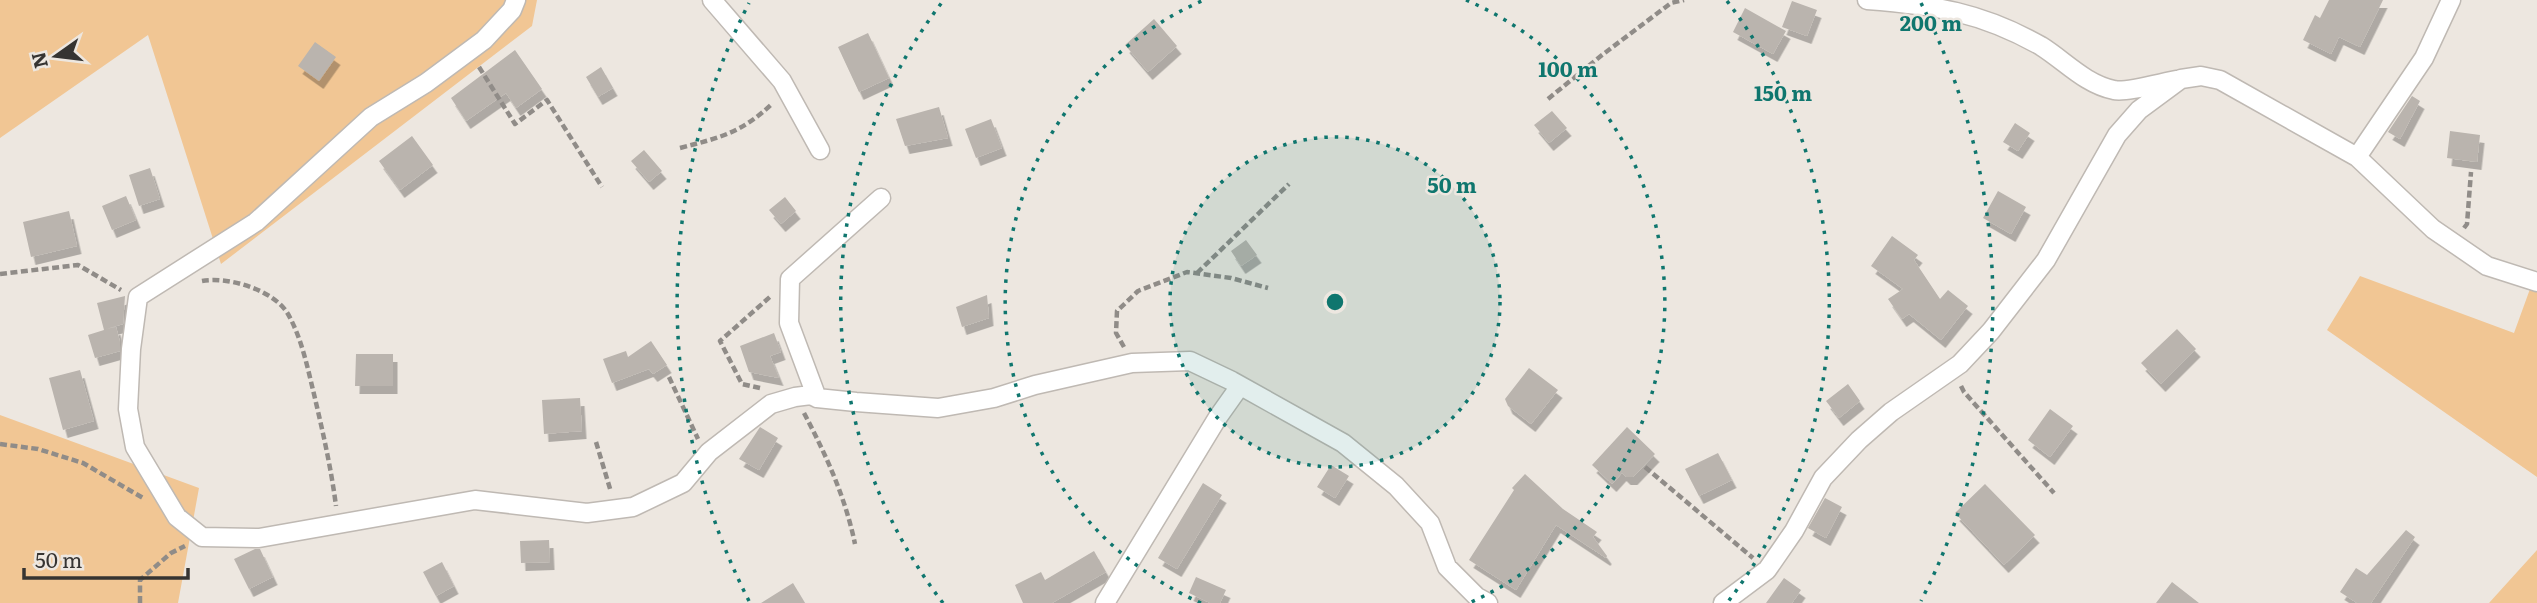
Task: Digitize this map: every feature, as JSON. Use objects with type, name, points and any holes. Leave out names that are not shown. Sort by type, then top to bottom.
[{"type":"street","points":[[516,0],[512,10],[484,40],[426,83],[371,117],[256,222],[138,296],[131,349],[128,409],[135,447],[177,517],[202,537],[259,538],[475,500],[587,513],[633,507],[683,482],[706,456],[771,404],[795,397],[811,395],[817,398],[938,408],[994,398],[1035,385],[1132,363],[1189,361],[1343,443],[1396,486],[1430,523],[1447,567],[1477,597],[1488,603]]},
{"type":"street","points":[[712,0],[782,81],[820,150]]},
{"type":"street","points":[[1867,0],[1971,14],[2020,35],[2084,78],[2116,91],[2201,76],[2220,80],[2357,157],[2433,229],[2487,266],[2537,282]]},
{"type":"street","points":[[2357,157],[2424,58],[2451,0]]},
{"type":"street","points":[[1723,603],[1767,570],[1794,531],[1823,478],[1859,440],[1891,412],[1960,364],[1991,331],[2046,260],[2117,135],[2139,110],[2181,79]]},
{"type":"street","points":[[817,398],[789,323],[790,279],[881,198]]},
{"type":"street","points":[[1105,603],[1218,417],[1240,386]]},
{"type":"path","points":[[1548,99],[1671,3],[1684,0]]},
{"type":"path","points":[[469,51],[515,124],[547,100],[602,187]]},
{"type":"path","points":[[680,148],[725,136],[753,121],[787,90]]},
{"type":"path","points":[[2453,243],[2467,224],[2471,172]]},
{"type":"path","points":[[1196,273],[1289,184]]},
{"type":"path","points":[[0,274],[78,265],[138,296]]},
{"type":"path","points":[[1132,363],[1116,333],[1117,311],[1138,291],[1187,272],[1231,278],[1268,288]]},
{"type":"path","points":[[190,283],[213,279],[262,290],[287,311],[307,365],[332,478],[339,524]]},
{"type":"path","points":[[790,279],[720,341],[742,384],[795,397],[825,452],[848,508],[855,544]]},
{"type":"path","points":[[1960,364],[1958,373],[1964,392],[2054,493]]},
{"type":"path","points":[[669,377],[706,456]]},
{"type":"path","points":[[596,442],[616,509]]},
{"type":"path","points":[[0,444],[38,449],[83,463],[145,499]]},
{"type":"path","points":[[1646,467],[1767,570]]},
{"type":"path","points":[[140,603],[140,580],[171,553],[202,537]]},
{"type":"shaded area","points":[[0,0],[537,0],[532,26],[221,264],[148,35],[0,138]]},
{"type":"shaded area","points":[[2360,276],[2514,333],[2530,289],[2537,292],[2537,477],[2327,330]]},
{"type":"shaded area","points":[[0,415],[199,488],[178,603],[0,603]]},
{"type":"shaded area","points":[[2537,550],[2537,603],[2489,603]]},
{"type":"building","points":[[2329,0],[2383,0],[2360,47],[2339,37],[2331,54],[2303,40],[2315,15],[2320,18]]},
{"type":"building","points":[[1792,1],[1817,10],[1807,36],[1782,27]]},
{"type":"building","points":[[1745,8],[1786,31],[1773,54],[1733,32]]},
{"type":"building","points":[[1154,19],[1177,46],[1148,72],[1125,45]]},
{"type":"building","points":[[868,33],[889,78],[859,92],[838,47]]},
{"type":"building","points":[[315,42],[336,57],[319,81],[298,66]]},
{"type":"building","points":[[515,50],[542,89],[516,108],[506,93],[466,121],[451,98]]},
{"type":"building","points":[[601,67],[613,88],[598,97],[586,77]]},
{"type":"building","points":[[2412,96],[2420,101],[2400,139],[2388,132]]},
{"type":"building","points":[[939,107],[948,138],[905,146],[896,119]]},
{"type":"building","points":[[1552,111],[1567,128],[1549,143],[1534,125]]},
{"type":"building","points":[[991,119],[1002,148],[976,158],[965,129]]},
{"type":"building","points":[[2015,123],[2030,133],[2018,151],[2003,142]]},
{"type":"building","points":[[2450,131],[2480,135],[2477,162],[2447,158]]},
{"type":"building","points":[[412,136],[433,165],[400,190],[379,161]]},
{"type":"building","points":[[644,150],[662,171],[649,182],[631,161]]},
{"type":"building","points":[[150,168],[160,199],[139,206],[129,175]]},
{"type":"building","points":[[1998,191],[2026,207],[2011,234],[1983,218]]},
{"type":"building","points":[[126,196],[136,220],[112,230],[102,206]]},
{"type":"building","points":[[785,197],[796,211],[781,224],[769,210]]},
{"type":"building","points":[[69,211],[77,246],[31,257],[23,222]]},
{"type":"building","points":[[1892,236],[1918,255],[1914,260],[1940,299],[1948,290],[1968,306],[1941,340],[1909,314],[1902,319],[1888,299],[1903,289],[1871,266]]},
{"type":"building","points":[[1246,240],[1257,255],[1241,266],[1231,251]]},
{"type":"building","points":[[987,295],[989,318],[962,327],[956,307]]},
{"type":"building","points":[[125,296],[123,324],[106,329],[116,327],[120,351],[95,358],[88,335],[104,330],[97,303]]},
{"type":"building","points":[[2177,329],[2196,349],[2161,384],[2141,363]]},
{"type":"building","points":[[774,333],[781,352],[770,356],[779,378],[749,372],[740,346]]},
{"type":"building","points":[[651,341],[667,365],[653,374],[649,369],[612,383],[603,359],[626,351],[628,357]]},
{"type":"building","points":[[356,354],[393,354],[393,386],[355,386]]},
{"type":"building","points":[[1529,368],[1558,390],[1531,424],[1508,406],[1505,399]]},
{"type":"building","points":[[80,370],[94,421],[63,430],[49,378]]},
{"type":"building","points":[[1848,384],[1860,401],[1839,418],[1826,401]]},
{"type":"building","points":[[580,398],[582,431],[544,434],[542,400]]},
{"type":"building","points":[[2050,409],[2073,426],[2050,457],[2028,440]]},
{"type":"building","points":[[760,427],[778,438],[759,470],[739,459]]},
{"type":"building","points":[[1627,427],[1655,454],[1633,477],[1626,477],[1622,473],[1612,484],[1592,465]]},
{"type":"building","points":[[1718,453],[1732,480],[1699,496],[1685,469]]},
{"type":"building","points":[[1331,465],[1349,476],[1335,498],[1317,487]]},
{"type":"building","points":[[1525,474],[1563,509],[1597,532],[1593,537],[1606,558],[1556,525],[1516,590],[1469,560],[1514,490],[1512,488]]},
{"type":"building","points":[[1203,483],[1222,495],[1177,569],[1158,558]]},
{"type":"building","points":[[1985,484],[2035,535],[2004,565],[1955,513]]},
{"type":"building","points":[[1825,498],[1842,507],[1826,538],[1808,528]]},
{"type":"building","points":[[2406,530],[2415,537],[2371,603],[2357,603],[2340,592],[2356,568],[2367,575]]},
{"type":"building","points":[[549,540],[550,562],[521,563],[520,541]]},
{"type":"building","points":[[260,549],[273,577],[249,589],[234,559]]},
{"type":"building","points":[[1094,551],[1106,572],[1052,603],[1023,603],[1015,585],[1041,572],[1045,580]]},
{"type":"building","points":[[442,562],[454,586],[436,596],[423,572]]},
{"type":"building","points":[[1196,577],[1226,590],[1220,603],[1210,603],[1189,593]]},
{"type":"building","points":[[1784,578],[1801,590],[1792,603],[1766,603]]},
{"type":"building","points":[[2172,582],[2199,603],[2156,603]]},
{"type":"building","points":[[793,583],[805,603],[761,603]]}]
